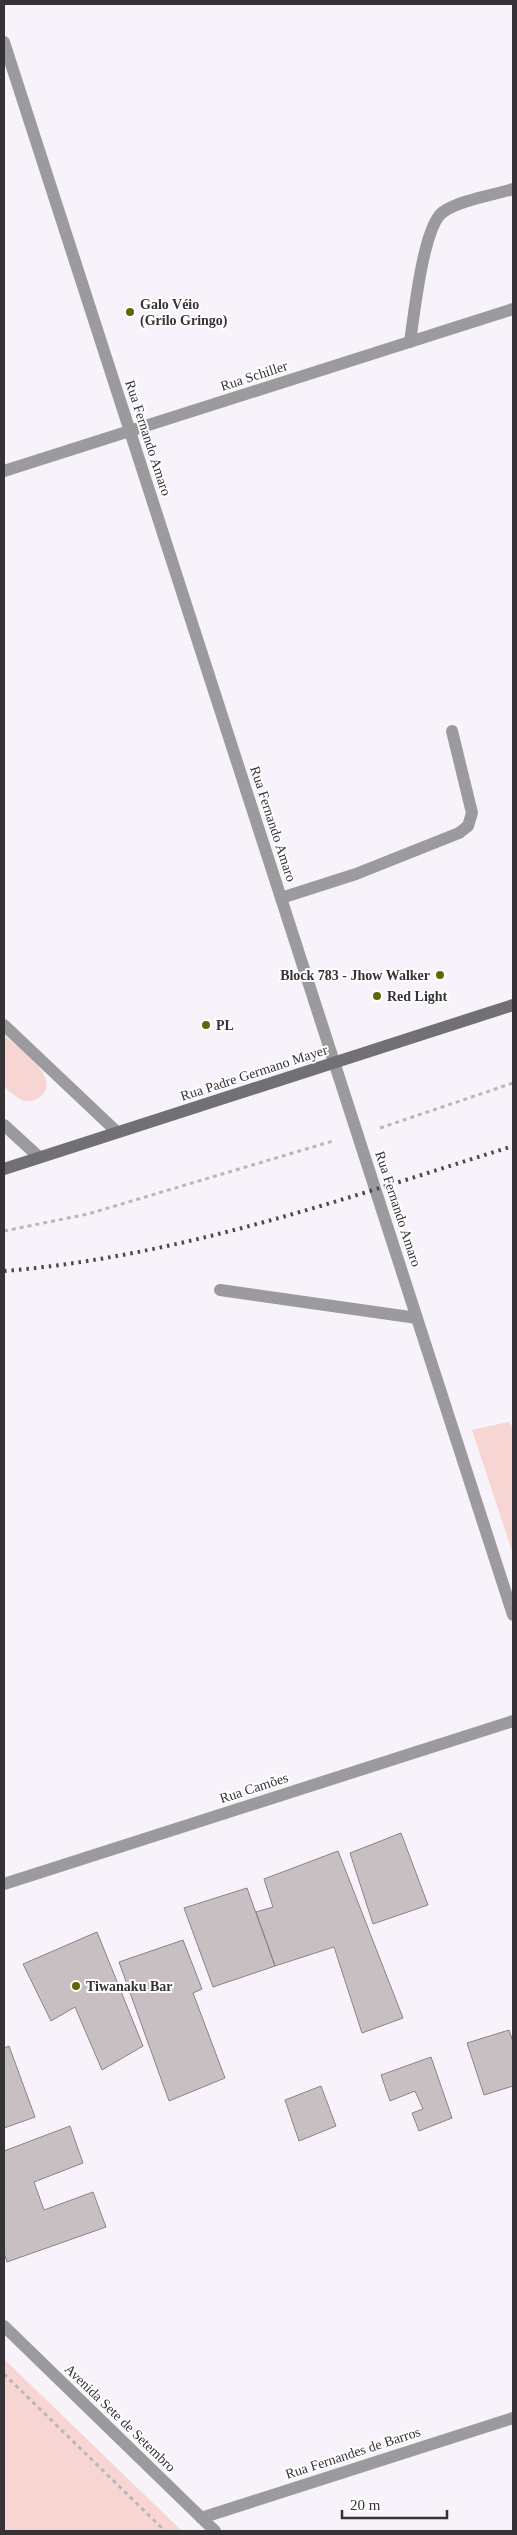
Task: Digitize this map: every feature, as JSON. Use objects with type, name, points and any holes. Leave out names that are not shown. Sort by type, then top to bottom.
[{"type":"street","name":"Rua Fernando Amaro","points":[[4,42],[513,1615]]},
{"type":"street","points":[[410,342],[421,269],[434,223],[442,212],[513,189]]},
{"type":"street","name":"Rua Schiller","points":[[4,471],[513,309]]},
{"type":"street","points":[[281,898],[356,874],[459,833],[468,826],[472,813],[452,731]]},
{"type":"street","name":"Rua Padre Germano Mayer","points":[[4,1169],[513,1005]]},
{"type":"street","points":[[4,1025],[117,1132]]},
{"type":"street","points":[[4,1125],[39,1157]]},
{"type":"street","points":[[220,1290],[417,1318]]},
{"type":"street","name":"Rua Camões","points":[[4,1884],[513,1721]]},
{"type":"street","name":"Avenida Sete de Setembro","points":[[4,2326],[215,2531]]},
{"type":"street","name":"Rua Fernandes de Barros","points":[[201,2518],[513,2418]]},
{"type":"path","points":[[389,1125],[513,1083]]},
{"type":"path","points":[[4,1231],[88,1214],[328,1143]]},
{"type":"path","points":[[4,2374],[165,2531]]},
{"type":"shaded area","points":[[4,1035],[28,1056],[44,1074],[47,1085],[46,1090],[36,1100],[22,1100],[4,1086]]},
{"type":"shaded area","points":[[508,1422],[513,1427],[513,1554],[472,1430]]},
{"type":"shaded area","points":[[4,2359],[182,2531],[4,2531]]},
{"type":"building","points":[[401,1833],[428,1905],[373,1924],[350,1853]]},
{"type":"building","points":[[338,1851],[403,2018],[362,2033],[334,1947],[275,1966],[256,1912],[273,1907],[264,1879]]},
{"type":"building","points":[[247,1888],[275,1966],[213,1987],[184,1908]]},
{"type":"building","name":"Tiwanaku Bar","points":[[97,1932],[143,2046],[102,2070],[75,2007],[51,2021],[23,1964]]},
{"type":"building","points":[[183,1940],[202,1989],[193,1993],[225,2078],[169,2101],[119,1962]]},
{"type":"building","points":[[509,2030],[513,2042],[513,2086],[484,2095],[467,2043]]},
{"type":"building","points":[[9,2046],[35,2117],[4,2128],[4,2048]]},
{"type":"building","points":[[431,2057],[452,2118],[419,2131],[412,2113],[423,2109],[415,2091],[390,2101],[381,2075]]},
{"type":"building","points":[[321,2086],[336,2126],[299,2141],[285,2100]]},
{"type":"building","points":[[70,2126],[83,2163],[34,2182],[44,2210],[93,2192],[106,2227],[7,2262],[4,2253],[4,2151]]},
{"type":"railway","points":[[4,1271],[69,1264],[134,1253],[198,1239],[325,1205],[513,1146]]},
{"type":"place","name":"Galo Véio (Grilo Gringo)","points":[[130,312]]},
{"type":"place","name":"Block 783 - Jhow Walker","points":[[440,975]]},
{"type":"place","name":"Red Light","points":[[377,996]]},
{"type":"place","name":"PL","points":[[206,1025]]},
{"type":"place","name":"Tiwanaku Bar","points":[[76,1986]]}]
